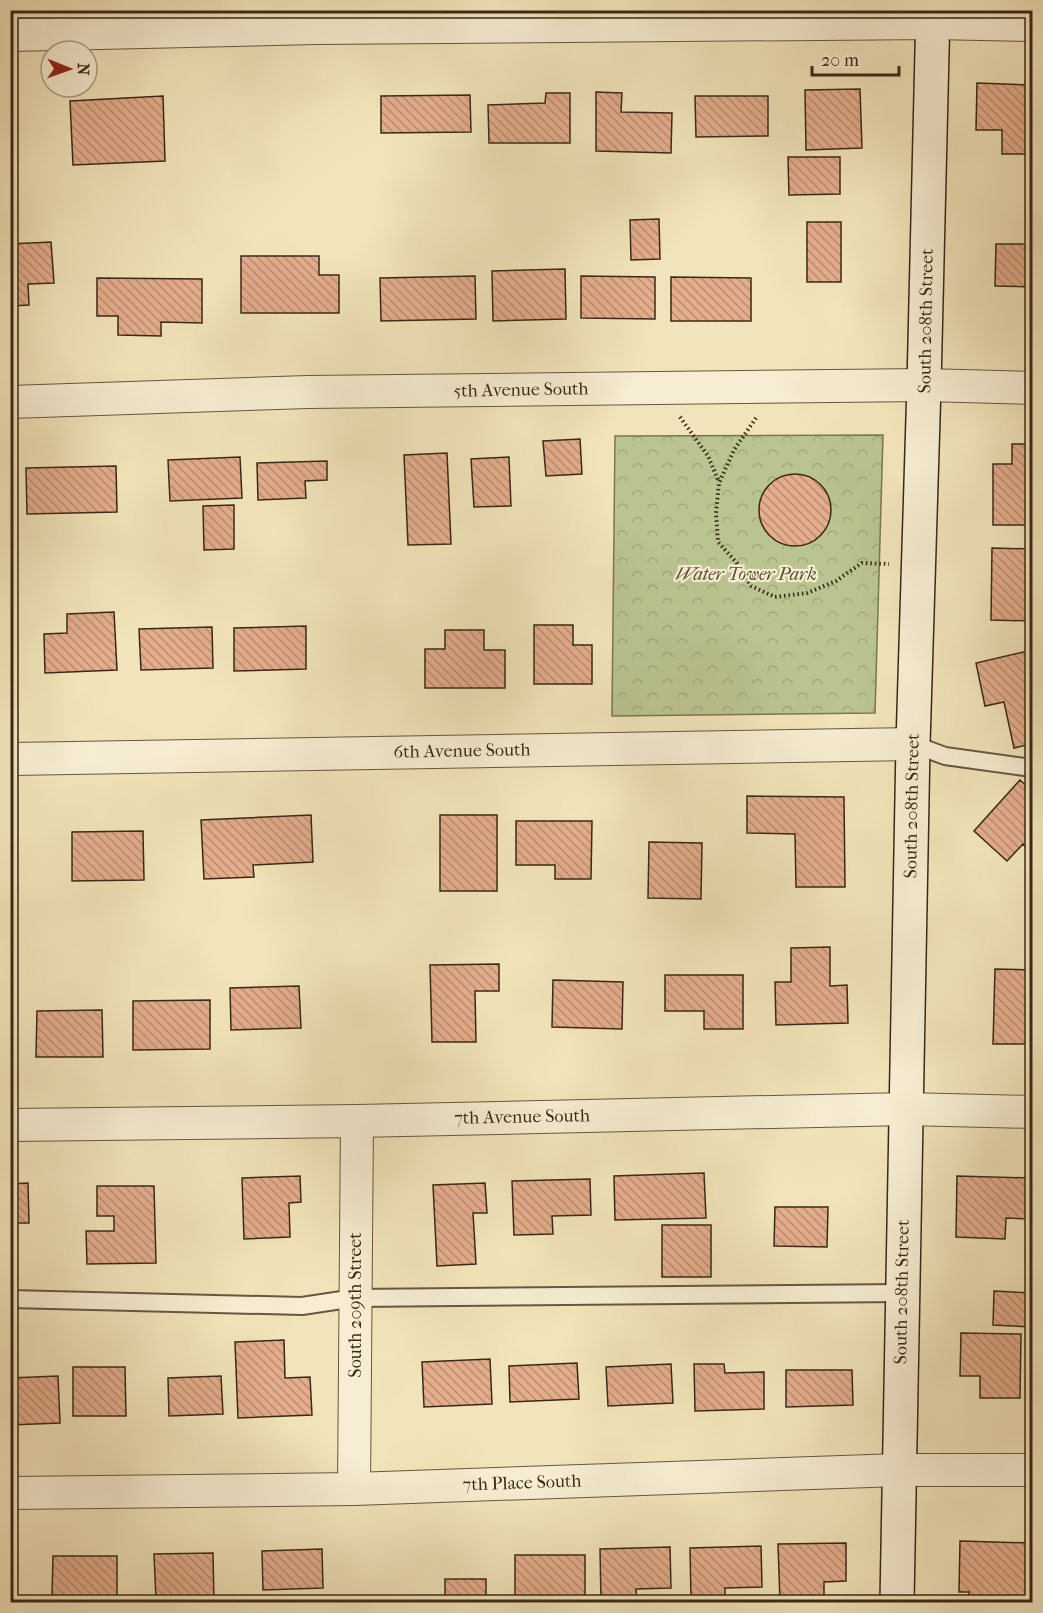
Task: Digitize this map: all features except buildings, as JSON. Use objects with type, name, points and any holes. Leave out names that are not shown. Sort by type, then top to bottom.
[{"type":"street","points":[[10,35],[316,27],[933,17],[1032,24]]},
{"type":"street","name":"South 208th Street","points":[[897,1602],[913,744],[933,17]]},
{"type":"street","name":"5th Avenue South","points":[[10,402],[308,392],[924,385],[1032,388]]},
{"type":"street","name":"6th Avenue South","points":[[10,759],[913,744]]},
{"type":"street","name":"7th Avenue South","points":[[10,1125],[906,1109],[1032,1112]]},
{"type":"street","name":"South 209th Street","points":[[354,1489],[357,1120]]},
{"type":"street","name":"7th Place South","points":[[10,1493],[354,1489],[899,1470],[1032,1470]]},
{"type":"lane","points":[[913,744],[945,756],[1032,768]]},
{"type":"lane","points":[[10,1299],[302,1305],[355,1298],[902,1293]]},
{"type":"path","points":[[785,387],[754,420],[734,450],[719,483],[716,513],[718,542],[736,562],[751,586],[775,597],[807,593],[836,581],[862,563],[919,566]]},
{"type":"path","points":[[657,388],[708,456],[719,483]]},
{"type":"green space","name":"Water Tower Park","points":[[883,435],[875,713],[612,716],[615,436]]}]
